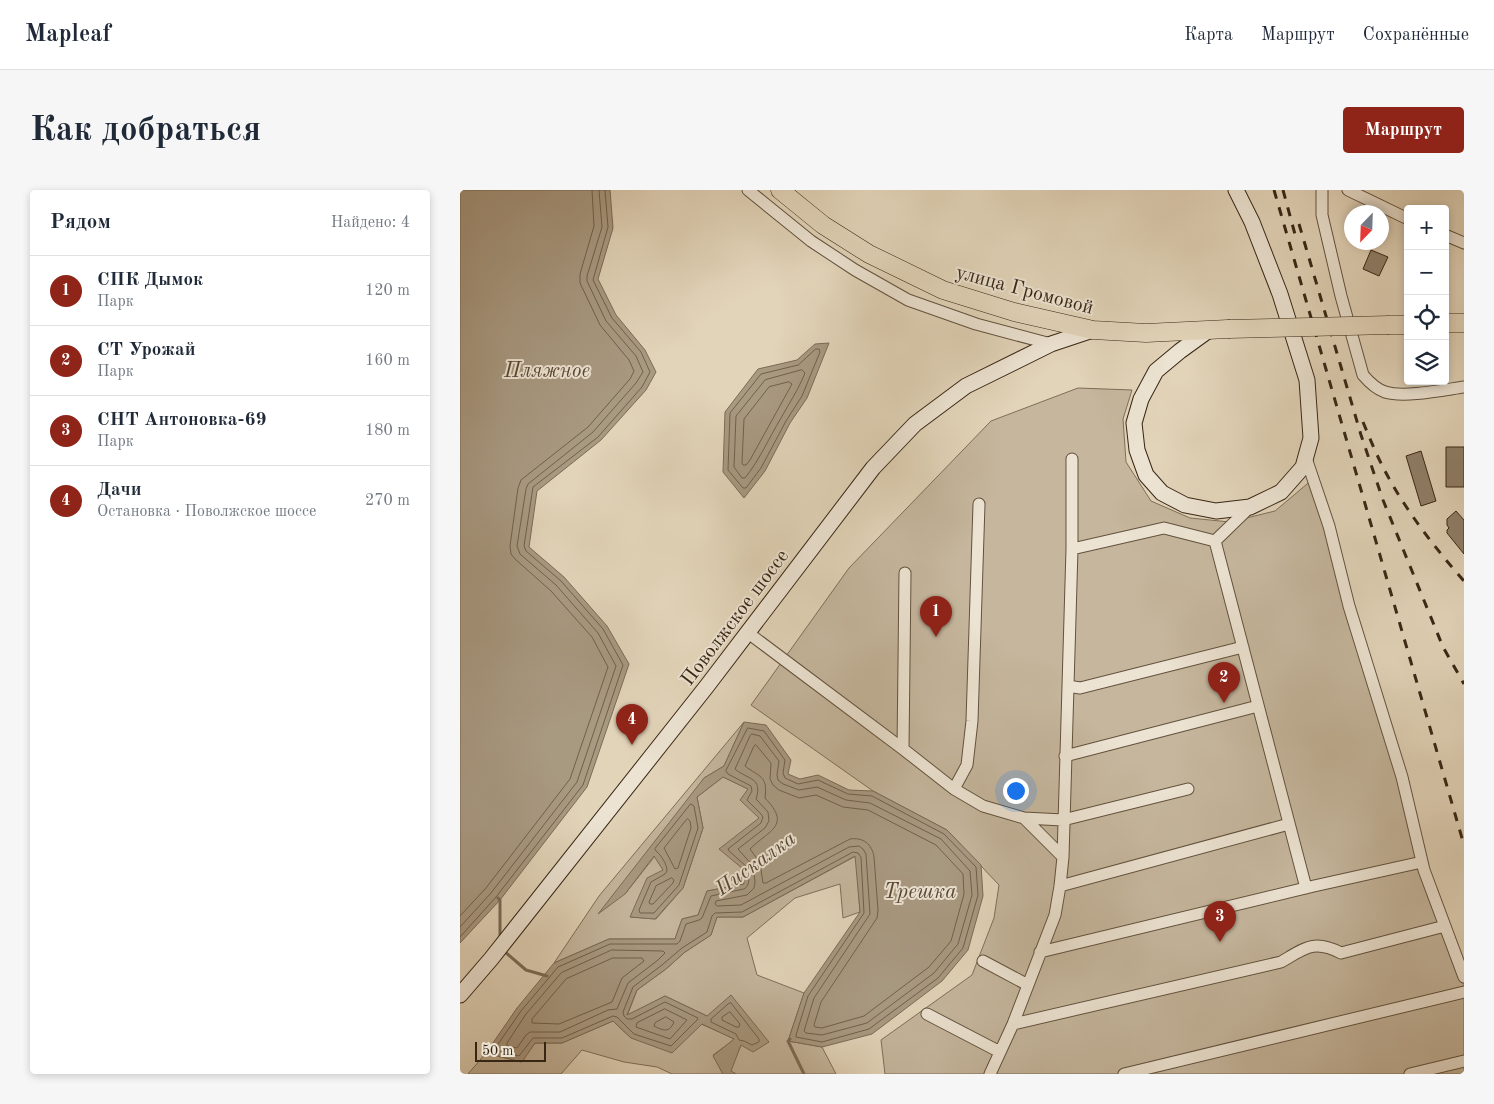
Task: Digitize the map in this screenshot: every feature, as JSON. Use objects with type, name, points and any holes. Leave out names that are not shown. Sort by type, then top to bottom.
[{"type":"main road","name":"улица Громовой","points":[[780,190],[823,224],[869,254],[943,290],[1014,312],[1094,330],[1146,333],[1404,325]]},
{"type":"main road","points":[[1209,330],[1156,371],[1141,399],[1134,423],[1137,450],[1146,474],[1151,481],[1162,493],[1185,505],[1216,511],[1250,507],[1281,492],[1303,468],[1311,438],[1307,380],[1280,294],[1252,222],[1236,190]]},
{"type":"main road","points":[[1449,323],[1464,323]]},
{"type":"main road","name":"Поволжское шоссе","points":[[460,995],[491,959],[702,692],[873,468],[915,424],[966,386],[1051,344],[1094,330]]},
{"type":"street","points":[[748,190],[811,241],[855,270],[908,300],[976,324],[1051,344]]},
{"type":"street","points":[[1322,190],[1322,215],[1341,296],[1363,375],[1371,384],[1385,392],[1404,394],[1464,387]]},
{"type":"street","points":[[1348,190],[1404,217]]},
{"type":"street","points":[[1449,237],[1464,243]]},
{"type":"street","points":[[1306,458],[1330,526],[1349,606],[1402,777],[1422,862],[1464,977]]},
{"type":"street","points":[[990,1074],[1013,1024],[1055,915],[1060,886],[1063,857],[1072,549],[1072,459]]},
{"type":"street","points":[[954,790],[967,765],[972,721],[979,504]]},
{"type":"street","points":[[1215,540],[1250,507]]},
{"type":"street","points":[[1072,549],[1164,528],[1215,540]]},
{"type":"street","points":[[1215,540],[1306,888]]},
{"type":"street","points":[[903,749],[905,573]]},
{"type":"street","points":[[747,632],[903,749],[954,790],[983,806],[1024,818],[1063,820],[1188,789]]},
{"type":"street","points":[[1068,686],[1080,688],[1243,647]]},
{"type":"street","points":[[1065,756],[1258,706]]},
{"type":"street","points":[[1024,818],[1063,857]]},
{"type":"street","points":[[1060,886],[1289,824]]},
{"type":"street","points":[[1040,952],[1422,862]]},
{"type":"street","points":[[1013,1024],[1282,962],[1312,945],[1330,947],[1340,953],[1445,926]]},
{"type":"street","points":[[983,961],[1028,985]]},
{"type":"street","points":[[1124,1074],[1464,992]]},
{"type":"street","points":[[927,1014],[1000,1052]]},
{"type":"street","points":[[1410,1074],[1464,1061]]},
{"type":"shaded area","points":[[1078,388],[1132,390],[1123,419],[1126,462],[1151,501],[1190,518],[1230,522],[1275,511],[1313,479],[1417,835],[1464,967],[1464,1074],[885,1074],[881,1040],[972,975],[994,918],[999,885],[947,830],[873,791],[751,705],[849,568],[991,421]]},
{"type":"shaded area","points":[[744,722],[724,766],[704,778],[625,894],[655,856],[663,870],[631,917],[656,919],[683,888],[703,828],[697,797],[723,777],[748,789],[759,818],[743,869],[744,884],[707,891],[698,915],[682,919],[675,939],[609,939],[554,963],[599,896]]},
{"type":"shaded area","points":[[856,856],[860,912],[843,918],[840,884],[795,898],[747,938],[757,975],[804,993],[788,1041],[822,1047],[836,1074],[736,1074],[730,1071],[741,1045],[707,1016],[665,996],[627,1016],[637,990],[666,969],[685,952],[711,935],[717,917],[743,917]]},
{"type":"shaded area","points":[[613,1021],[631,1038],[701,1024],[735,1039],[713,1055],[723,1074],[672,1074],[657,1067],[624,1062],[582,1050],[561,1074],[468,1074],[486,1053],[521,1062],[535,1043],[562,1043]]},
{"type":"water","name":"Пляжное","points":[[460,190],[610,190],[613,228],[598,279],[616,315],[645,350],[656,372],[646,390],[601,440],[537,491],[529,547],[564,577],[607,626],[629,664],[587,787],[500,900],[460,943]]},
{"type":"water","points":[[829,343],[807,398],[790,423],[765,471],[744,498],[723,472],[725,412],[758,369],[797,360],[815,344]]},
{"type":"water","name":"Трешка","points":[[744,722],[766,725],[791,760],[788,774],[800,779],[818,775],[849,790],[873,791],[947,830],[981,865],[983,896],[968,950],[942,981],[872,1034],[822,1047],[788,1041],[804,993],[860,912],[855,856],[743,917],[717,917],[711,935],[685,952],[666,969],[637,990],[627,1015],[665,996],[707,1016],[731,995],[769,1042],[753,1052],[741,1045],[731,1071],[736,1074],[723,1074],[713,1056],[734,1039],[702,1024],[672,1053],[631,1038],[613,1021],[562,1043],[535,1043],[522,1062],[486,1053],[517,1008],[554,963],[609,939],[675,939],[682,919],[698,915],[707,891],[744,884],[743,869],[719,849],[759,818],[740,800],[748,789],[723,777],[697,797],[703,828],[683,888],[655,919],[630,917],[647,878],[663,870],[654,856],[625,894],[598,914],[704,778],[724,766]]},
{"type":"building","points":[[1371,250],[1388,257],[1379,276],[1363,269]]},
{"type":"building","points":[[1446,447],[1464,447],[1464,487],[1446,487]]},
{"type":"building","points":[[1421,451],[1436,501],[1421,506],[1406,456]]},
{"type":"building","points":[[1456,511],[1464,520],[1464,554],[1447,533],[1449,528],[1447,519]]},
{"type":"waterway","name":"Пискалка","points":[[498,898],[500,900],[500,939]]},
{"type":"waterway","name":"Пискалка","points":[[504,951],[526,970],[547,976]]},
{"type":"waterway","name":"Пискалка","points":[[790,1039],[788,1041],[804,1074]]},
{"type":"railway","points":[[1274,190],[1464,845]]},
{"type":"railway","points":[[1283,190],[1296,238]]},
{"type":"railway","points":[[1299,224],[1361,435],[1383,500],[1443,647],[1464,684]]},
{"type":"railway","points":[[1363,422],[1393,486],[1432,542],[1464,581]]},
{"type":"place","name":"СПК Дымок","points":[[936,637]]},
{"type":"place","name":"СТ Урожай","points":[[1224,703]]},
{"type":"place","name":"Дачи","points":[[632,745]]},
{"type":"place","name":"СНТ Антоновка-69","points":[[1220,942]]}]
